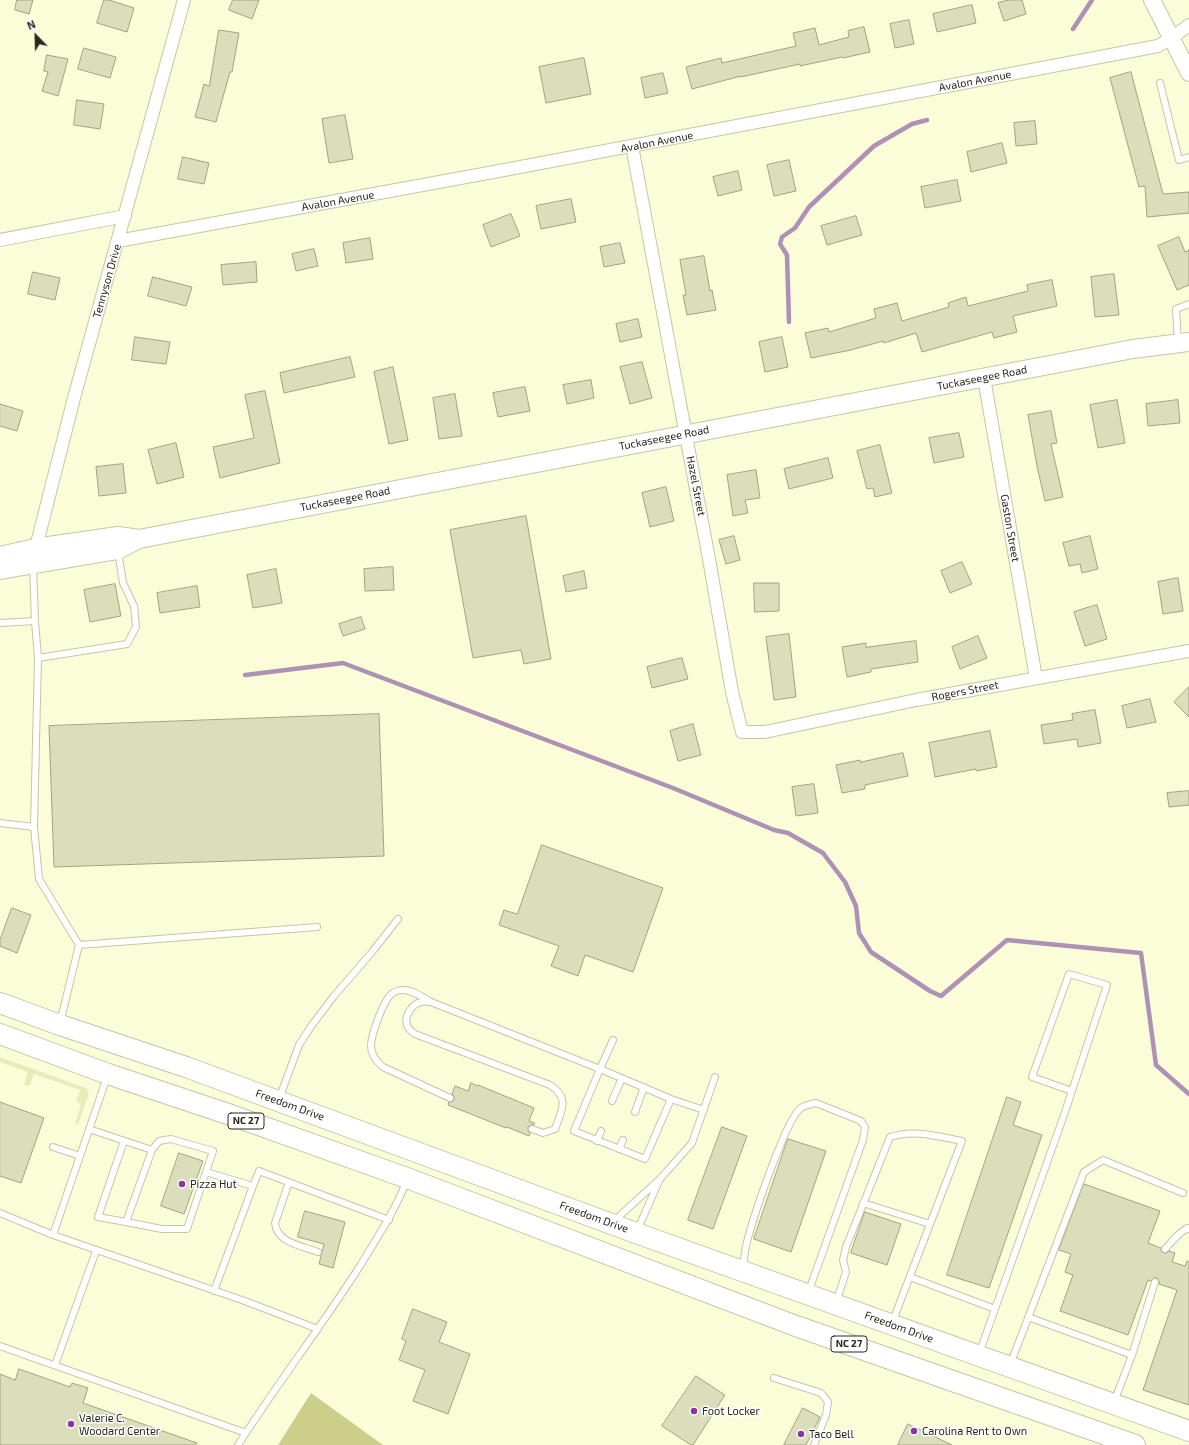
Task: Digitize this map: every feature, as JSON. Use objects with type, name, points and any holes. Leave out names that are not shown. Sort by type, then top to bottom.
[{"type":"main road","name":"Tuckaseegee Road","points":[[0,556],[34,556],[118,550],[139,539],[1133,349],[1184,342]]},
{"type":"main road","name":"Tuckaseegee Road","points":[[0,570],[34,556],[118,536],[139,539]]},
{"type":"main road","name":"Freedom Drive","points":[[0,1003],[60,1025],[186,1067],[636,1233],[1189,1431]]},
{"type":"main road","name":"NC 27","points":[[0,1034],[108,1074],[228,1114],[407,1178],[796,1326],[1135,1445]]},
{"type":"main road","points":[[108,1074],[111,1067],[122,1058],[161,1067],[186,1067]]},
{"type":"main road","points":[[624,1261],[636,1233]]},
{"type":"street","name":"Tennyson Drive","points":[[34,556],[74,398],[184,0]]},
{"type":"street","points":[[1152,0],[1189,73]]},
{"type":"street","name":"Avalon Avenue","points":[[118,241],[632,146],[1158,46],[1189,26]]},
{"type":"street","name":"Hazel Street","points":[[632,146],[686,434],[732,692],[742,732]]},
{"type":"street","points":[[0,240],[125,216]]},
{"type":"street","name":"Gaston Street","points":[[984,378],[1036,678]]},
{"type":"street","name":"Rogers Street","points":[[742,732],[765,732],[908,702],[1189,651]]},
{"type":"lane","points":[[1160,83],[1179,160],[1189,157]]},
{"type":"lane","points":[[1184,342],[1176,309],[1189,304]]},
{"type":"lane","points":[[38,658],[126,644],[136,627],[134,606],[122,583],[118,550]]},
{"type":"lane","points":[[34,556],[35,622],[38,658],[34,827],[39,879],[80,945],[60,1025]]},
{"type":"lane","points":[[0,623],[35,622]]},
{"type":"lane","points":[[0,823],[34,827]]},
{"type":"lane","points":[[278,1101],[299,1045],[312,1025],[398,919]]},
{"type":"lane","points":[[80,945],[317,927]]},
{"type":"lane","points":[[978,1355],[1072,1091],[1107,985],[1069,974],[1032,1078],[1072,1091]]},
{"type":"lane","points":[[450,1098],[383,1068],[375,1059],[371,1047],[374,1030],[385,1002],[393,993],[404,990],[420,995],[431,1002],[672,1099],[704,1110]]},
{"type":"lane","points":[[431,1002],[420,1002],[412,1006],[407,1016],[406,1024],[409,1030],[550,1085],[558,1090],[563,1100],[560,1116],[555,1129],[543,1133],[532,1129]]},
{"type":"lane","points":[[613,1040],[574,1131],[645,1160],[672,1099]]},
{"type":"lane","points":[[53,1235],[108,1074]]},
{"type":"lane","points":[[611,1223],[660,1179],[692,1142],[715,1077]]},
{"type":"lane","points":[[612,1102],[622,1078]]},
{"type":"lane","points":[[635,1112],[644,1087]]},
{"type":"lane","points":[[742,1271],[748,1238],[774,1159],[794,1117],[800,1108],[816,1103],[862,1121],[865,1127],[863,1140],[808,1294]]},
{"type":"lane","points":[[89,1129],[152,1150]]},
{"type":"lane","points":[[597,1141],[601,1132]]},
{"type":"lane","points":[[836,1304],[846,1272],[843,1260],[846,1247],[890,1137],[899,1134],[922,1132],[962,1141],[892,1324]]},
{"type":"lane","points":[[124,1140],[98,1217],[162,1229],[187,1229],[213,1151],[171,1139],[159,1141],[152,1150],[126,1222]]},
{"type":"lane","points":[[619,1149],[623,1140]]},
{"type":"lane","points":[[53,1147],[80,1156]]},
{"type":"lane","points":[[1009,1366],[1084,1172],[1103,1160],[1183,1193]]},
{"type":"lane","points":[[214,1291],[259,1171],[389,1220]]},
{"type":"lane","points":[[206,1172],[253,1186]]},
{"type":"lane","points":[[238,1445],[331,1311],[389,1220],[407,1178]]},
{"type":"lane","points":[[636,1233],[660,1179]]},
{"type":"lane","points":[[289,1182],[275,1224],[278,1234],[284,1239],[318,1252]]},
{"type":"lane","points":[[863,1203],[930,1224]]},
{"type":"lane","points":[[0,1213],[96,1251],[214,1291],[318,1329]]},
{"type":"lane","points":[[1165,1249],[1178,1235],[1187,1228],[1189,1229]]},
{"type":"lane","points":[[55,1365],[96,1251]]},
{"type":"lane","points":[[910,1277],[995,1308]]},
{"type":"lane","points":[[1114,1404],[1132,1355],[1155,1282]]},
{"type":"lane","points":[[1028,1317],[1132,1355]]},
{"type":"lane","points":[[0,1346],[246,1432]]},
{"type":"lane","points":[[774,1378],[821,1393],[828,1402],[826,1415],[814,1445]]},
{"type":"green space","points":[[0,1057],[86,1088],[89,1094],[78,1124],[75,1124],[81,1104],[76,1101],[80,1090],[34,1074],[30,1085],[26,1086],[24,1084],[28,1072],[0,1062]]},
{"type":"green space","points":[[311,1393],[383,1445],[278,1445]]},
{"type":"building","points":[[17,0],[33,0],[29,14],[15,10]]},
{"type":"building","points":[[104,0],[109,0],[134,8],[127,32],[97,23]]},
{"type":"building","points":[[233,0],[259,0],[252,19],[229,10]]},
{"type":"building","points":[[1009,0],[1022,0],[1026,14],[1004,21],[998,3]]},
{"type":"building","points":[[972,5],[976,23],[937,32],[933,14]]},
{"type":"building","points":[[909,20],[914,44],[895,48],[890,24]]},
{"type":"building","points":[[864,27],[870,52],[741,76],[692,89],[686,67],[721,58],[722,63],[796,46],[793,33],[815,28],[819,45],[849,37],[848,31]]},
{"type":"building","points":[[219,30],[239,33],[232,72],[230,72],[216,122],[195,117],[204,84],[209,86]]},
{"type":"building","points":[[84,48],[116,57],[110,78],[78,69]]},
{"type":"building","points":[[47,55],[68,59],[58,96],[42,91],[48,72],[44,71]]},
{"type":"building","points":[[584,58],[591,94],[546,103],[539,67]]},
{"type":"building","points":[[1131,72],[1163,194],[1189,192],[1189,213],[1147,217],[1145,186],[1139,187],[1110,78]]},
{"type":"building","points":[[663,73],[668,93],[645,98],[641,78]]},
{"type":"building","points":[[77,100],[104,104],[100,129],[74,125]]},
{"type":"building","points":[[345,115],[353,159],[329,163],[322,119]]},
{"type":"building","points":[[1035,121],[1037,144],[1016,146],[1014,123]]},
{"type":"building","points":[[1002,143],[1007,163],[971,172],[967,152]]},
{"type":"building","points":[[183,157],[209,163],[204,184],[178,179]]},
{"type":"building","points":[[789,160],[796,191],[774,196],[767,165]]},
{"type":"building","points":[[738,171],[742,190],[718,196],[713,177]]},
{"type":"building","points":[[957,180],[961,201],[925,208],[921,187]]},
{"type":"building","points":[[571,199],[576,222],[541,229],[536,206]]},
{"type":"building","points":[[511,214],[520,236],[491,247],[483,225]]},
{"type":"building","points":[[856,216],[862,235],[827,245],[821,226]]},
{"type":"building","points":[[1179,237],[1185,252],[1189,250],[1189,285],[1177,290],[1158,246]]},
{"type":"building","points":[[370,238],[373,259],[346,263],[343,243]]},
{"type":"building","points":[[620,243],[625,263],[604,267],[600,247]]},
{"type":"building","points":[[314,249],[318,266],[296,271],[292,254]]},
{"type":"building","points":[[704,256],[710,291],[712,290],[716,310],[687,315],[683,295],[686,295],[680,260]]},
{"type":"building","points":[[256,262],[257,282],[223,285],[221,265]]},
{"type":"building","points":[[33,272],[60,278],[55,300],[28,294]]},
{"type":"building","points":[[1114,274],[1119,315],[1095,317],[1091,277]]},
{"type":"building","points":[[153,277],[192,287],[186,306],[148,296]]},
{"type":"building","points":[[1052,280],[1057,306],[1013,316],[1017,332],[994,338],[992,332],[922,352],[916,333],[884,343],[883,341],[851,350],[811,358],[805,333],[828,328],[829,332],[876,318],[874,309],[897,303],[902,321],[949,307],[948,303],[966,297],[968,306],[1028,291],[1027,285]]},
{"type":"building","points":[[638,319],[642,337],[620,342],[616,324]]},
{"type":"building","points":[[135,337],[170,342],[166,364],[132,360]]},
{"type":"building","points":[[782,337],[788,367],[765,372],[759,342]]},
{"type":"building","points":[[350,357],[355,377],[284,393],[280,373]]},
{"type":"building","points":[[642,362],[652,398],[630,404],[620,367]]},
{"type":"building","points":[[393,367],[408,440],[389,444],[374,372]]},
{"type":"building","points":[[591,380],[594,398],[567,404],[563,385]]},
{"type":"building","points":[[525,387],[530,411],[498,417],[493,393]]},
{"type":"building","points":[[265,391],[280,463],[220,478],[213,447],[254,438],[245,395]]},
{"type":"building","points":[[455,394],[462,436],[439,439],[433,398]]},
{"type":"building","points":[[1117,400],[1125,443],[1098,448],[1090,405]]},
{"type":"building","points":[[1178,400],[1180,423],[1148,426],[1146,404]]},
{"type":"building","points":[[0,404],[23,411],[17,431],[0,426]]},
{"type":"building","points":[[1051,411],[1057,443],[1051,444],[1063,497],[1045,501],[1028,415]]},
{"type":"building","points":[[959,433],[964,457],[934,463],[929,438]]},
{"type":"building","points":[[176,443],[184,477],[157,484],[148,450]]},
{"type":"building","points":[[880,445],[892,493],[875,497],[873,488],[867,489],[857,451]]},
{"type":"building","points":[[828,458],[833,478],[789,489],[784,469]]},
{"type":"building","points":[[123,464],[126,493],[99,496],[96,467]]},
{"type":"building","points":[[756,470],[760,498],[745,500],[748,513],[733,516],[727,475]]},
{"type":"building","points":[[666,487],[674,521],[650,527],[642,493]]},
{"type":"building","points":[[526,516],[551,659],[524,664],[521,650],[473,658],[450,530]]},
{"type":"building","points":[[734,536],[740,560],[726,564],[719,540]]},
{"type":"building","points":[[1090,536],[1098,569],[1082,573],[1080,564],[1069,566],[1063,543]]},
{"type":"building","points":[[962,562],[972,584],[950,593],[941,571]]},
{"type":"building","points":[[393,567],[394,590],[365,591],[364,569]]},
{"type":"building","points":[[276,569],[282,603],[253,608],[247,575]]},
{"type":"building","points":[[584,571],[587,588],[566,592],[563,576]]},
{"type":"building","points":[[1178,578],[1183,611],[1163,614],[1158,582]]},
{"type":"building","points":[[754,583],[779,583],[779,611],[755,612]]},
{"type":"building","points":[[115,584],[121,616],[90,622],[84,590]]},
{"type":"building","points":[[197,586],[200,607],[160,613],[157,593]]},
{"type":"building","points":[[1097,605],[1107,639],[1085,646],[1074,612]]},
{"type":"building","points":[[361,617],[365,629],[343,636],[339,624]]},
{"type":"building","points":[[789,634],[796,697],[774,700],[766,637]]},
{"type":"building","points":[[978,636],[987,658],[960,669],[952,647]]},
{"type":"building","points":[[916,641],[918,662],[871,669],[871,672],[847,677],[842,647],[866,643],[866,647]]},
{"type":"building","points":[[682,658],[688,679],[652,688],[647,667]]},
{"type":"building","points":[[1189,687],[1189,717],[1174,702]]},
{"type":"building","points":[[1150,699],[1156,722],[1127,728],[1122,706]]},
{"type":"building","points":[[1095,710],[1101,743],[1078,747],[1077,739],[1044,744],[1041,725],[1073,720],[1072,714]]},
{"type":"building","points":[[379,714],[384,856],[54,867],[49,726]]},
{"type":"building","points":[[693,724],[701,755],[678,761],[670,731]]},
{"type":"building","points":[[990,731],[997,767],[976,771],[976,769],[935,777],[929,743]]},
{"type":"building","points":[[903,753],[908,776],[865,785],[865,789],[842,793],[836,765],[860,760],[860,762]]},
{"type":"building","points":[[814,784],[818,813],[796,816],[792,787]]},
{"type":"building","points":[[1189,791],[1189,805],[1169,807],[1167,793]]},
{"type":"building","points":[[542,845],[663,888],[633,972],[585,955],[578,976],[551,966],[559,946],[499,925],[504,910],[517,914]]},
{"type":"building","points":[[12,908],[31,915],[17,953],[0,946],[0,940]]},
{"type":"building","points":[[471,1083],[534,1108],[529,1121],[534,1123],[534,1125],[528,1127],[530,1133],[529,1136],[448,1105],[449,1102],[454,1100],[454,1096],[452,1094],[455,1086],[468,1091]]},
{"type":"building","points":[[1007,1097],[1021,1102],[1013,1125],[1042,1135],[989,1288],[947,1275]]},
{"type":"building","points":[[0,1102],[44,1118],[21,1183],[0,1176]]},
{"type":"building","points":[[722,1127],[747,1136],[713,1229],[688,1220]]},
{"type":"building","points":[[788,1139],[826,1151],[791,1252],[754,1239]]},
{"type":"building","name":"Pizza Hut","points":[[179,1153],[203,1161],[184,1214],[161,1206]]},
{"type":"building","points":[[1084,1184],[1160,1211],[1148,1243],[1161,1248],[1161,1251],[1164,1253],[1169,1251],[1175,1253],[1172,1262],[1185,1266],[1187,1261],[1189,1262],[1189,1405],[1143,1390],[1177,1290],[1159,1284],[1157,1278],[1154,1278],[1151,1281],[1148,1280],[1128,1335],[1060,1311],[1073,1275],[1065,1272],[1071,1254],[1059,1250]]},
{"type":"building","points":[[305,1211],[345,1222],[333,1268],[319,1264],[324,1244],[298,1237]]},
{"type":"building","points":[[865,1212],[901,1224],[887,1265],[851,1253]]},
{"type":"building","points":[[413,1309],[447,1322],[439,1342],[470,1354],[448,1414],[413,1401],[425,1370],[399,1360],[406,1341],[402,1339]]},
{"type":"building","name":"Valerie C. Woodard Center","points":[[19,1369],[70,1387],[72,1383],[88,1388],[83,1403],[197,1443],[196,1445],[0,1445],[0,1374],[15,1380]]},
{"type":"building","name":"Foot Locker","points":[[696,1376],[725,1395],[693,1445],[691,1445],[662,1426]]},
{"type":"building","name":"Taco Bell","points":[[803,1408],[820,1417],[806,1445],[784,1445]]},
{"type":"building","name":"Carolina Rent to Own","points":[[908,1424],[952,1445],[898,1445]]},
{"type":"waterway","points":[[1073,29],[1092,0]]},
{"type":"waterway","points":[[789,322],[787,255],[780,244],[782,237],[795,228],[809,207],[874,146],[912,124],[927,120]]},
{"type":"waterway","points":[[245,675],[343,663],[673,788],[774,830],[788,833],[823,853],[845,882],[856,906],[859,933],[871,952],[930,991],[941,996],[1007,940],[1141,953],[1156,1065],[1189,1094]]},
{"type":"place","name":"Pizza Hut","points":[[182,1184]]},
{"type":"place","name":"Foot Locker","points":[[694,1411]]},
{"type":"place","name":"Valerie C. Woodard Center","points":[[71,1424]]},
{"type":"place","name":"Carolina Rent to Own","points":[[914,1431]]},
{"type":"place","name":"Taco Bell","points":[[801,1434]]}]
